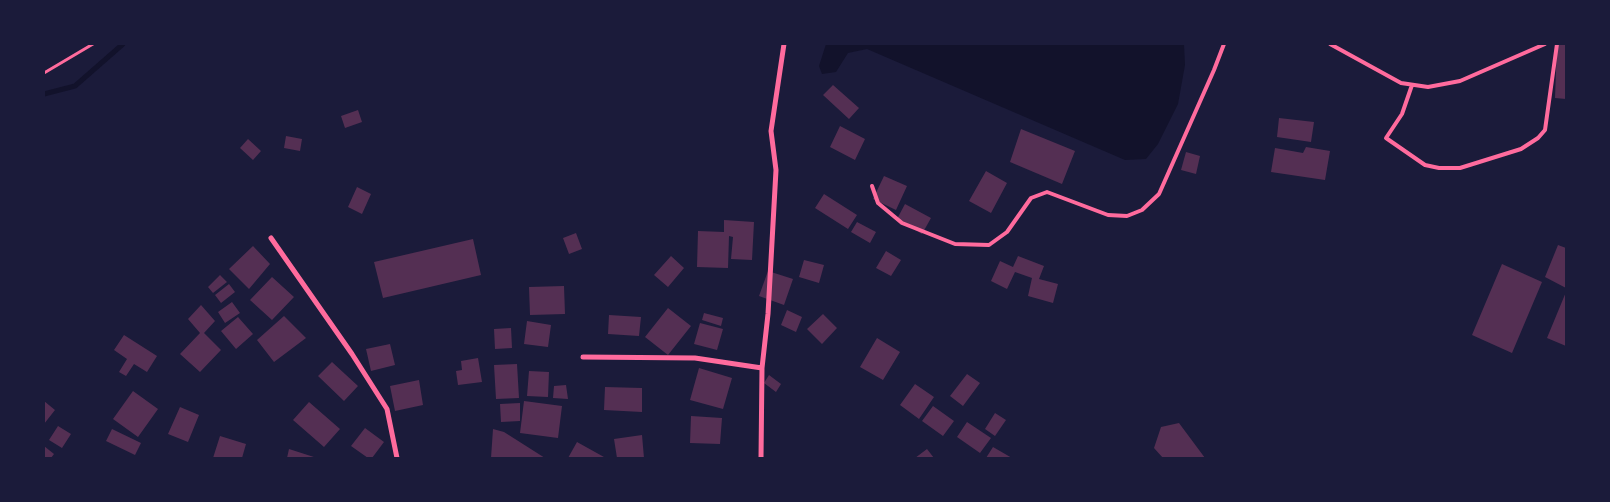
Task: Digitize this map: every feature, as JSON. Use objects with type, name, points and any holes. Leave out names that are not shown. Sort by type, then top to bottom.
[{"type":"street","points":[[761,458],[762,368],[768,314],[776,170],[771,130],[784,44]]},
{"type":"street","points":[[271,238],[352,354],[387,410],[397,458]]},
{"type":"street","points":[[583,356],[695,358],[762,368]]},
{"type":"lane","points":[[872,186],[878,204],[902,223],[955,244],[989,245],[1007,232],[1031,198],[1047,192],[1108,215],[1127,216],[1142,210],[1159,194],[1224,44]]},
{"type":"lane","points":[[1330,44],[1401,83],[1428,87],[1460,81],[1545,44]]},
{"type":"lane","points":[[1412,85],[1402,114],[1386,138],[1425,165],[1439,168],[1460,168],[1521,149],[1538,138],[1545,130],[1557,44]]},
{"type":"path","points":[[44,73],[93,44]]},
{"type":"shaded area","points":[[826,44],[1184,44],[1185,65],[1178,104],[1158,144],[1146,159],[1125,160],[867,49],[848,53],[836,72],[822,74],[819,66]]},
{"type":"building","points":[[1557,44],[1566,44],[1566,99],[1555,98]]},
{"type":"building","points":[[833,85],[859,108],[849,119],[823,95]]},
{"type":"building","points":[[358,110],[362,122],[345,128],[341,116]]},
{"type":"building","points":[[1279,118],[1314,122],[1311,142],[1277,137]]},
{"type":"building","points":[[840,126],[865,139],[855,160],[830,147]]},
{"type":"building","points":[[1021,129],[1075,151],[1062,184],[1010,162]]},
{"type":"building","points":[[286,136],[302,139],[300,151],[284,148]]},
{"type":"building","points":[[248,139],[261,151],[253,160],[240,148]]},
{"type":"building","points":[[1306,147],[1330,151],[1325,180],[1271,172],[1275,148],[1303,153]]},
{"type":"building","points":[[1186,152],[1200,156],[1196,174],[1181,170]]},
{"type":"building","points":[[986,171],[1007,183],[991,213],[969,201]]},
{"type":"building","points":[[884,176],[907,186],[896,210],[873,199]]},
{"type":"building","points":[[357,187],[371,194],[362,214],[348,207]]},
{"type":"building","points":[[824,194],[857,215],[848,229],[815,208]]},
{"type":"building","points":[[905,204],[931,218],[922,234],[897,219]]},
{"type":"building","points":[[724,220],[754,222],[752,260],[731,259],[733,237],[729,236],[728,268],[697,267],[698,231],[724,232]]},
{"type":"building","points":[[857,222],[876,232],[870,243],[851,232]]},
{"type":"building","points":[[576,233],[582,249],[569,254],[563,238]]},
{"type":"building","points":[[473,239],[481,275],[383,298],[374,262]]},
{"type":"building","points":[[1558,245],[1566,248],[1566,288],[1545,277]]},
{"type":"building","points":[[253,246],[270,264],[249,289],[229,269]]},
{"type":"building","points":[[886,251],[901,260],[891,276],[876,268]]},
{"type":"building","points":[[671,256],[684,268],[668,287],[654,275]]},
{"type":"building","points":[[1018,256],[1044,266],[1039,279],[1058,284],[1053,303],[1028,296],[1032,278],[1015,272],[1007,289],[991,281],[1000,261],[1013,267]]},
{"type":"building","points":[[804,260],[824,265],[819,283],[799,277]]},
{"type":"building","points":[[1502,264],[1542,282],[1512,353],[1472,335]]},
{"type":"building","points":[[768,271],[793,279],[784,305],[759,296]]},
{"type":"building","points":[[220,275],[227,282],[213,293],[208,287]]},
{"type":"building","points":[[272,277],[294,297],[272,320],[250,300]]},
{"type":"building","points":[[229,284],[235,292],[221,303],[215,295]]},
{"type":"building","points":[[564,286],[565,314],[530,315],[529,287]]},
{"type":"building","points":[[1566,292],[1566,346],[1547,338]]},
{"type":"building","points":[[232,302],[240,313],[225,323],[218,312]]},
{"type":"building","points":[[201,305],[215,321],[204,333],[221,350],[200,372],[180,354],[200,333],[188,319]]},
{"type":"building","points":[[668,308],[691,326],[668,355],[645,337]]},
{"type":"building","points":[[787,310],[802,317],[796,332],[781,325]]},
{"type":"building","points":[[704,313],[723,318],[721,326],[702,320]]},
{"type":"building","points":[[823,314],[837,328],[822,344],[807,329]]},
{"type":"building","points":[[609,315],[641,317],[639,336],[608,334]]},
{"type":"building","points":[[284,316],[306,338],[274,362],[257,340]]},
{"type":"building","points":[[238,317],[253,334],[236,349],[221,331]]},
{"type":"building","points":[[527,321],[551,325],[548,347],[524,344]]},
{"type":"building","points":[[700,323],[723,329],[717,350],[694,344]]},
{"type":"building","points":[[511,328],[512,348],[495,349],[494,329]]},
{"type":"building","points":[[124,335],[157,356],[147,372],[134,364],[126,376],[119,372],[127,359],[114,350]]},
{"type":"building","points":[[877,338],[900,352],[883,380],[860,367]]},
{"type":"building","points":[[390,344],[395,365],[371,371],[366,349]]},
{"type":"building","points":[[478,358],[482,382],[458,385],[456,371],[462,370],[461,361]]},
{"type":"building","points":[[332,362],[358,386],[344,401],[318,376]]},
{"type":"building","points":[[517,364],[519,398],[496,399],[494,365]]},
{"type":"building","points":[[699,368],[732,378],[723,409],[690,400]]},
{"type":"building","points":[[529,371],[549,372],[548,397],[527,396]]},
{"type":"building","points":[[967,374],[980,383],[963,406],[950,396]]},
{"type":"building","points":[[769,375],[781,384],[776,392],[764,383]]},
{"type":"building","points":[[419,380],[423,405],[395,411],[390,386]]},
{"type":"building","points":[[915,384],[934,397],[919,419],[900,405]]},
{"type":"building","points":[[566,385],[568,399],[553,398],[554,386]]},
{"type":"building","points":[[605,387],[642,388],[642,412],[604,410]]},
{"type":"building","points":[[133,391],[158,409],[138,437],[113,419]]},
{"type":"building","points":[[44,401],[55,410],[44,424]]},
{"type":"building","points":[[524,401],[562,406],[558,438],[520,433]]},
{"type":"building","points":[[309,402],[340,429],[324,447],[293,420]]},
{"type":"building","points":[[520,403],[520,421],[501,422],[500,404]]},
{"type":"building","points":[[933,406],[954,421],[943,436],[922,421]]},
{"type":"building","points":[[180,407],[199,415],[188,442],[168,434]]},
{"type":"building","points":[[995,413],[1006,420],[995,436],[985,429]]},
{"type":"building","points":[[691,416],[722,418],[720,444],[690,443]]},
{"type":"building","points":[[967,422],[991,438],[980,453],[957,437]]},
{"type":"building","points":[[1179,423],[1205,458],[1163,458],[1154,448],[1161,427]]},
{"type":"building","points":[[58,426],[71,434],[62,448],[49,440]]},
{"type":"building","points":[[365,428],[384,442],[372,458],[368,458],[351,446]]},
{"type":"building","points":[[112,429],[141,443],[135,455],[106,441]]},
{"type":"building","points":[[493,429],[504,432],[545,458],[491,458]]},
{"type":"building","points":[[642,435],[644,458],[617,458],[614,439]]},
{"type":"building","points":[[220,436],[246,444],[242,458],[213,458]]},
{"type":"building","points":[[577,442],[604,457],[568,458]]},
{"type":"building","points":[[44,446],[54,454],[51,458],[44,458]]},
{"type":"building","points":[[993,447],[1012,458],[986,458]]},
{"type":"building","points":[[289,449],[317,458],[287,458]]},
{"type":"building","points":[[927,449],[934,458],[915,458]]},
{"type":"waterway","points":[[44,94],[75,86],[123,44]]}]
